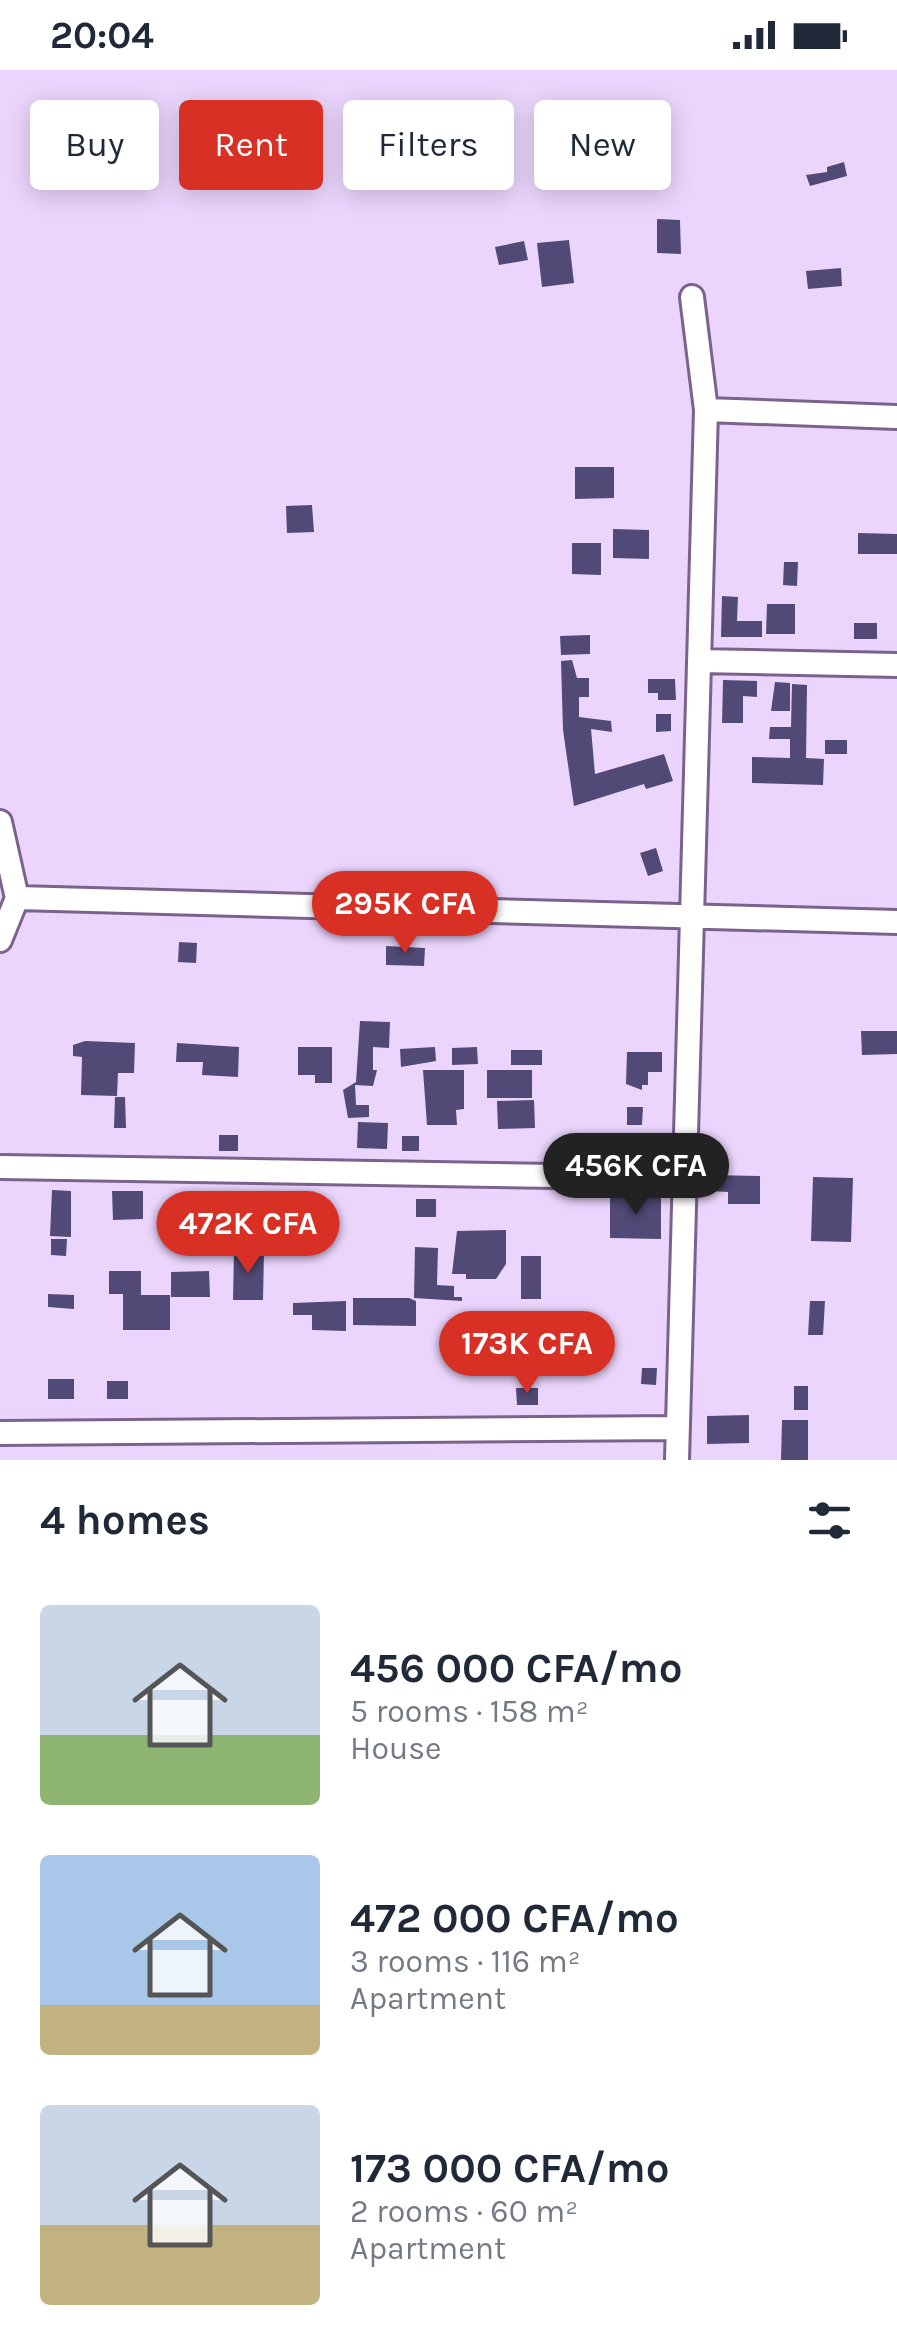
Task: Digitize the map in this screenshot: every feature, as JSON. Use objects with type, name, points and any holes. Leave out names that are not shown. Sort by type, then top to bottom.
[{"type":"street","points":[[678,1460],[706,410],[692,297]]},
{"type":"street","points":[[706,410],[897,417]]},
{"type":"street","points":[[699,661],[897,665]]},
{"type":"street","points":[[0,822],[17,898],[0,940]]},
{"type":"street","points":[[17,898],[897,922]]},
{"type":"street","points":[[0,1167],[686,1178]]},
{"type":"street","points":[[0,1433],[678,1428]]},
{"type":"building","points":[[844,162],[847,176],[810,186],[806,175],[827,172],[827,167]]},
{"type":"building","points":[[657,219],[680,220],[681,254],[657,253]]},
{"type":"building","points":[[569,240],[574,283],[542,287],[537,243]]},
{"type":"building","points":[[524,241],[528,260],[499,265],[495,247]]},
{"type":"building","points":[[841,268],[842,286],[808,289],[806,271]]},
{"type":"building","points":[[575,467],[614,467],[614,498],[575,499]]},
{"type":"building","points":[[312,505],[314,532],[287,533],[286,506]]},
{"type":"building","points":[[613,529],[649,530],[649,559],[613,558]]},
{"type":"building","points":[[858,533],[897,534],[897,554],[858,554]]},
{"type":"building","points":[[572,543],[601,543],[601,575],[572,574]]},
{"type":"building","points":[[784,562],[798,562],[797,586],[783,585]]},
{"type":"building","points":[[722,596],[738,597],[737,621],[762,621],[762,637],[721,637]]},
{"type":"building","points":[[767,604],[795,604],[795,634],[766,634]]},
{"type":"building","points":[[854,623],[877,623],[877,639],[854,639]]},
{"type":"building","points":[[590,635],[590,654],[561,655],[560,636]]},
{"type":"building","points":[[572,660],[577,678],[589,678],[589,697],[579,697],[579,717],[611,721],[612,732],[591,729],[595,774],[664,754],[673,781],[646,789],[644,784],[574,806],[563,730],[561,661]]},
{"type":"building","points":[[648,679],[675,679],[676,700],[658,700],[658,693],[648,693]]},
{"type":"building","points":[[723,680],[757,681],[757,697],[743,696],[743,723],[722,723]]},
{"type":"building","points":[[775,682],[790,683],[790,711],[771,711]]},
{"type":"building","points":[[792,684],[807,685],[806,758],[824,759],[823,785],[752,783],[752,757],[790,758],[790,739],[769,739],[770,727],[791,727]]},
{"type":"building","points":[[656,714],[671,714],[671,731],[656,732]]},
{"type":"building","points":[[825,740],[847,740],[847,754],[825,754]]},
{"type":"building","points":[[656,848],[663,871],[648,876],[640,853]]},
{"type":"building","points":[[179,942],[197,943],[196,963],[178,962]]},
{"type":"building","points":[[386,946],[425,948],[424,966],[386,965]]},
{"type":"building","points":[[360,1021],[390,1022],[389,1048],[373,1047],[373,1070],[377,1070],[373,1086],[355,1085],[356,1105],[369,1105],[369,1117],[348,1118],[343,1090],[356,1082]]},
{"type":"building","points":[[861,1031],[897,1031],[897,1054],[862,1055]]},
{"type":"building","points":[[85,1041],[135,1043],[134,1073],[118,1073],[117,1096],[81,1095],[82,1057],[73,1056],[73,1045]]},
{"type":"building","points":[[177,1043],[239,1047],[238,1077],[202,1075],[203,1062],[176,1062]]},
{"type":"building","points":[[298,1047],[332,1047],[332,1083],[315,1083],[315,1075],[298,1075]]},
{"type":"building","points":[[435,1047],[436,1061],[401,1067],[400,1049]]},
{"type":"building","points":[[477,1047],[478,1064],[452,1065],[452,1048]]},
{"type":"building","points":[[511,1050],[542,1050],[542,1065],[511,1065]]},
{"type":"building","points":[[627,1052],[662,1052],[662,1072],[648,1072],[648,1085],[642,1085],[642,1090],[626,1084]]},
{"type":"building","points":[[423,1070],[464,1070],[464,1109],[456,1110],[457,1125],[427,1125]]},
{"type":"building","points":[[487,1070],[532,1070],[532,1098],[487,1098]]},
{"type":"building","points":[[115,1097],[125,1097],[126,1128],[114,1128]]},
{"type":"building","points":[[534,1100],[535,1128],[498,1129],[497,1101]]},
{"type":"building","points":[[627,1107],[643,1107],[642,1125],[627,1125]]},
{"type":"building","points":[[358,1122],[388,1123],[387,1149],[357,1148]]},
{"type":"building","points":[[219,1135],[238,1135],[238,1151],[219,1151]]},
{"type":"building","points":[[402,1136],[419,1136],[419,1151],[402,1151]]},
{"type":"building","points":[[710,1175],[760,1176],[760,1204],[728,1204],[728,1192],[710,1191]]},
{"type":"building","points":[[813,1177],[853,1178],[851,1242],[811,1241]]},
{"type":"building","points":[[52,1190],[71,1191],[71,1237],[50,1236]]},
{"type":"building","points":[[112,1191],[143,1191],[143,1219],[113,1220]]},
{"type":"building","points":[[610,1198],[661,1198],[661,1239],[610,1238]]},
{"type":"building","points":[[416,1199],[436,1199],[436,1217],[416,1217]]},
{"type":"building","points":[[506,1230],[506,1264],[496,1279],[466,1279],[466,1274],[452,1274],[457,1231]]},
{"type":"building","points":[[51,1239],[67,1239],[66,1256],[51,1255]]},
{"type":"building","points":[[415,1247],[438,1248],[437,1285],[454,1286],[454,1297],[462,1297],[462,1301],[414,1298]]},
{"type":"building","points":[[234,1251],[264,1251],[263,1300],[233,1300]]},
{"type":"building","points":[[521,1256],[541,1256],[541,1299],[521,1299]]},
{"type":"building","points":[[109,1271],[141,1271],[141,1295],[170,1295],[170,1330],[123,1330],[123,1294],[109,1294]]},
{"type":"building","points":[[209,1271],[210,1297],[171,1297],[171,1272]]},
{"type":"building","points":[[48,1294],[74,1295],[74,1309],[48,1307]]},
{"type":"building","points":[[353,1298],[416,1301],[416,1326],[353,1325]]},
{"type":"building","points":[[346,1301],[346,1331],[312,1330],[312,1315],[293,1315],[293,1303]]},
{"type":"building","points":[[810,1301],[825,1301],[823,1335],[808,1335]]},
{"type":"building","points":[[642,1368],[657,1368],[656,1385],[641,1384]]},
{"type":"building","points":[[48,1379],[74,1379],[74,1399],[48,1399]]},
{"type":"building","points":[[107,1381],[128,1381],[128,1399],[107,1399]]},
{"type":"building","points":[[794,1386],[808,1386],[808,1410],[794,1410]]},
{"type":"building","points":[[516,1388],[538,1388],[538,1405],[517,1405]]},
{"type":"building","points":[[749,1415],[749,1443],[707,1444],[707,1416]]},
{"type":"building","points":[[782,1420],[808,1420],[808,1460],[781,1460]]}]
